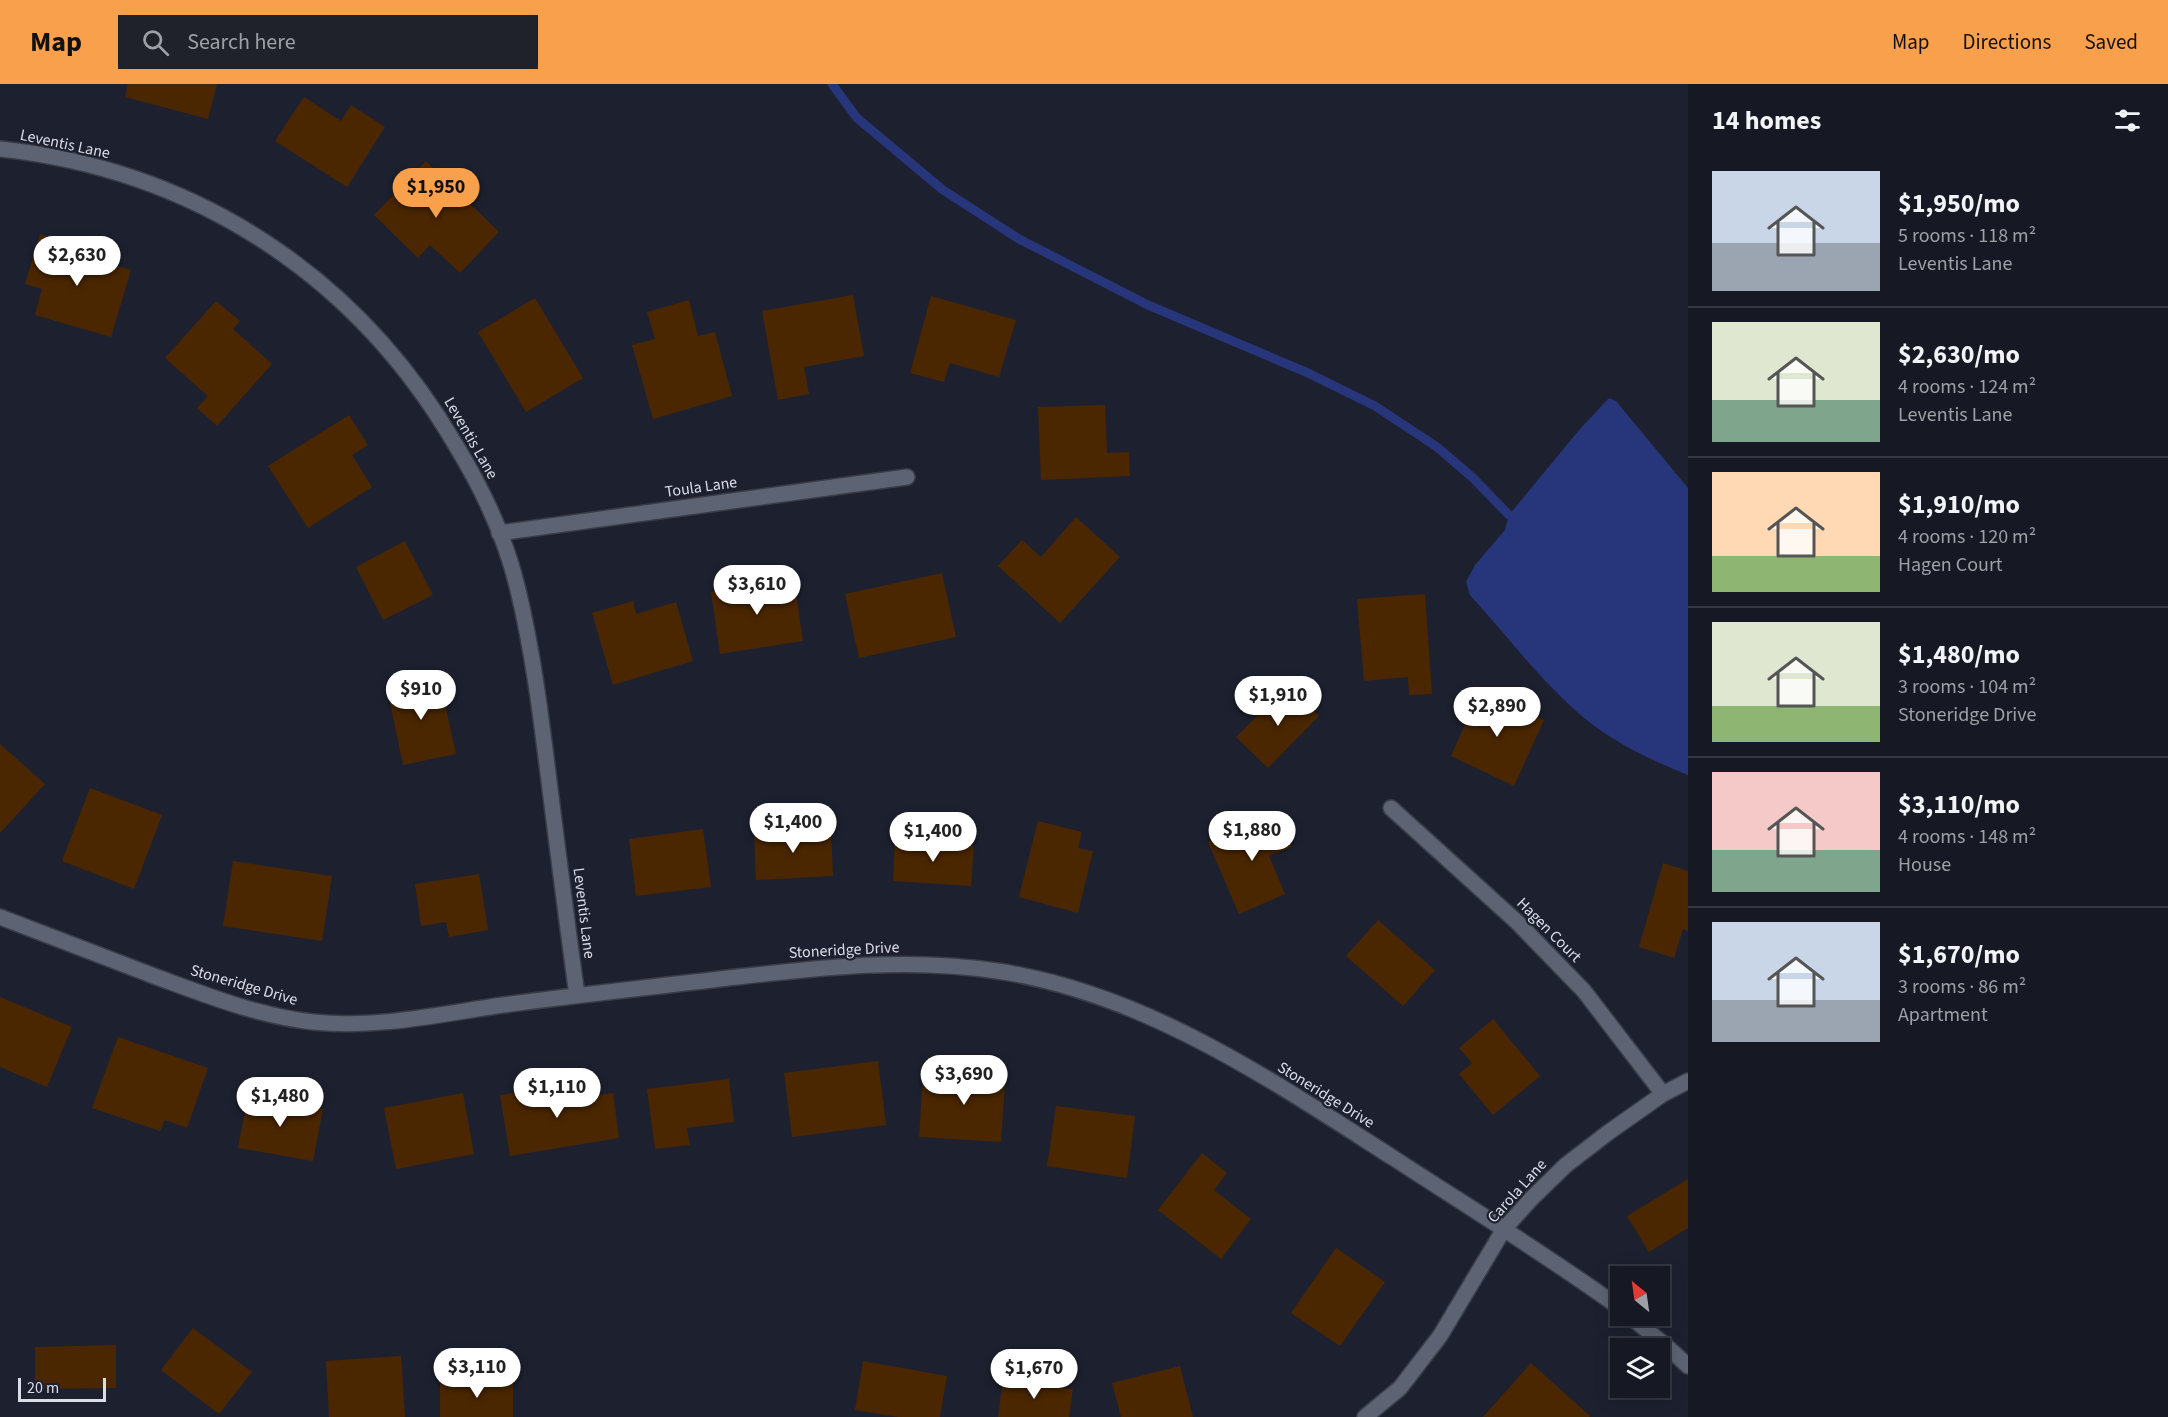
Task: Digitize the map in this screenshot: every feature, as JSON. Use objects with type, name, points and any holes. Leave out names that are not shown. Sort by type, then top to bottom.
[{"type":"street","name":"Leventis Lane","points":[[0,149],[78,163],[134,178],[186,198],[239,225],[291,258],[361,319],[400,363],[435,410],[464,457],[499,533],[518,588],[536,682],[577,995]]},
{"type":"street","name":"Toula Lane","points":[[499,533],[907,477]]},
{"type":"street","name":"Hagen Court","points":[[1391,808],[1517,922],[1584,991],[1663,1094]]},
{"type":"street","name":"Stoneridge Drive","points":[[0,917],[216,999],[282,1018],[304,1021],[381,1022],[577,995],[824,967],[924,964],[1002,972],[1069,986],[1137,1011],[1208,1045],[1281,1087],[1504,1229],[1610,1301]]},
{"type":"street","name":"Carola Lane","points":[[1365,1417],[1400,1388],[1440,1336],[1504,1229],[1532,1198],[1566,1165],[1609,1132],[1663,1094],[1688,1081]]},
{"type":"street","points":[[1642,1326],[1688,1366]]},
{"type":"water","points":[[1609,398],[1616,401],[1688,488],[1688,775],[1633,750],[1607,735],[1583,717],[1539,673],[1470,595],[1466,582],[1475,565],[1505,530],[1509,515],[1580,429]]},
{"type":"building","points":[[128,84],[217,84],[208,119],[125,97]]},
{"type":"building","points":[[304,97],[341,121],[351,105],[385,127],[347,187],[275,141]]},
{"type":"building","points":[[426,161],[499,232],[460,273],[430,245],[418,258],[374,215]]},
{"type":"building","points":[[40,234],[66,242],[64,250],[131,270],[111,337],[35,315],[42,289],[25,284]]},
{"type":"building","points":[[853,295],[864,356],[804,367],[809,394],[778,400],[762,311]]},
{"type":"building","points":[[931,296],[1016,320],[999,377],[950,363],[944,382],[910,373]]},
{"type":"building","points":[[535,298],[583,378],[526,412],[478,332]]},
{"type":"building","points":[[689,300],[698,336],[715,332],[732,396],[653,419],[632,345],[655,339],[647,312]]},
{"type":"building","points":[[216,301],[240,321],[233,329],[272,364],[217,426],[197,408],[208,396],[165,358]]},
{"type":"building","points":[[1105,405],[1107,453],[1129,452],[1130,476],[1041,480],[1038,407]]},
{"type":"building","points":[[349,415],[368,445],[352,455],[372,487],[308,528],[268,466]]},
{"type":"building","points":[[1076,517],[1120,557],[1060,623],[998,566],[1022,540],[1041,557]]},
{"type":"building","points":[[405,541],[433,595],[383,620],[356,567]]},
{"type":"building","points":[[942,573],[956,637],[859,658],[845,594]]},
{"type":"building","points":[[794,579],[803,641],[720,654],[711,592]]},
{"type":"building","points":[[1425,594],[1432,694],[1409,695],[1408,677],[1364,681],[1357,599]]},
{"type":"building","points":[[633,601],[636,614],[676,602],[693,661],[613,685],[592,613]]},
{"type":"building","points":[[439,677],[456,754],[403,765],[387,688]]},
{"type":"building","points":[[1288,685],[1319,716],[1268,768],[1236,737]]},
{"type":"building","points":[[1480,691],[1544,720],[1514,786],[1451,756]]},
{"type":"building","points":[[0,744],[45,784],[0,833]]},
{"type":"building","points":[[90,788],[162,815],[134,889],[62,861]]},
{"type":"building","points":[[1277,813],[1292,847],[1269,856],[1285,894],[1239,914],[1208,842]]},
{"type":"building","points":[[1038,821],[1082,832],[1078,848],[1093,851],[1078,913],[1019,897]]},
{"type":"building","points":[[703,829],[711,887],[636,896],[629,839]]},
{"type":"building","points":[[831,829],[833,876],[756,880],[754,832]]},
{"type":"building","points":[[895,841],[974,846],[971,886],[893,881]]},
{"type":"building","points":[[233,861],[332,876],[322,941],[223,926]]},
{"type":"building","points":[[1663,863],[1688,871],[1688,931],[1683,929],[1674,958],[1639,947]]},
{"type":"building","points":[[479,874],[488,930],[449,937],[446,922],[421,926],[415,884]]},
{"type":"building","points":[[1378,920],[1435,970],[1403,1006],[1346,956]]},
{"type":"building","points":[[0,997],[72,1027],[47,1087],[0,1067]]},
{"type":"building","points":[[1493,1019],[1540,1076],[1493,1115],[1459,1074],[1472,1063],[1459,1048]]},
{"type":"building","points":[[118,1037],[208,1068],[187,1128],[165,1120],[160,1131],[92,1108]]},
{"type":"building","points":[[878,1061],[886,1125],[792,1137],[784,1073]]},
{"type":"building","points":[[974,1065],[1006,1067],[1001,1142],[919,1137],[923,1076],[973,1079]]},
{"type":"building","points":[[729,1079],[734,1122],[687,1128],[690,1145],[655,1149],[647,1089]]},
{"type":"building","points":[[581,1082],[584,1098],[613,1093],[619,1138],[510,1156],[500,1095]]},
{"type":"building","points":[[463,1093],[474,1154],[396,1169],[384,1108]]},
{"type":"building","points":[[248,1096],[323,1109],[313,1161],[238,1148]]},
{"type":"building","points":[[1056,1106],[1135,1116],[1127,1178],[1047,1166]]},
{"type":"building","points":[[1202,1153],[1227,1173],[1214,1190],[1251,1219],[1221,1259],[1158,1210]]},
{"type":"building","points":[[1688,1179],[1688,1228],[1649,1252],[1627,1216]]},
{"type":"building","points":[[1336,1248],[1385,1282],[1340,1346],[1291,1313]]},
{"type":"building","points":[[193,1328],[252,1372],[219,1414],[161,1370]]},
{"type":"building","points":[[116,1345],[116,1388],[35,1389],[35,1347]]},
{"type":"building","points":[[401,1356],[405,1417],[329,1417],[326,1361]]},
{"type":"building","points":[[863,1361],[947,1376],[940,1417],[898,1417],[855,1410]]},
{"type":"building","points":[[1531,1363],[1590,1416],[1483,1417]]},
{"type":"building","points":[[1180,1366],[1193,1417],[1121,1417],[1112,1383]]},
{"type":"building","points":[[1003,1379],[1073,1389],[1069,1417],[998,1417]]},
{"type":"building","points":[[513,1380],[513,1417],[440,1417],[440,1381]]},
{"type":"waterway","points":[[832,84],[857,118],[943,190],[1019,239],[1148,305],[1308,373],[1375,406],[1437,447],[1472,477],[1509,515]]}]
